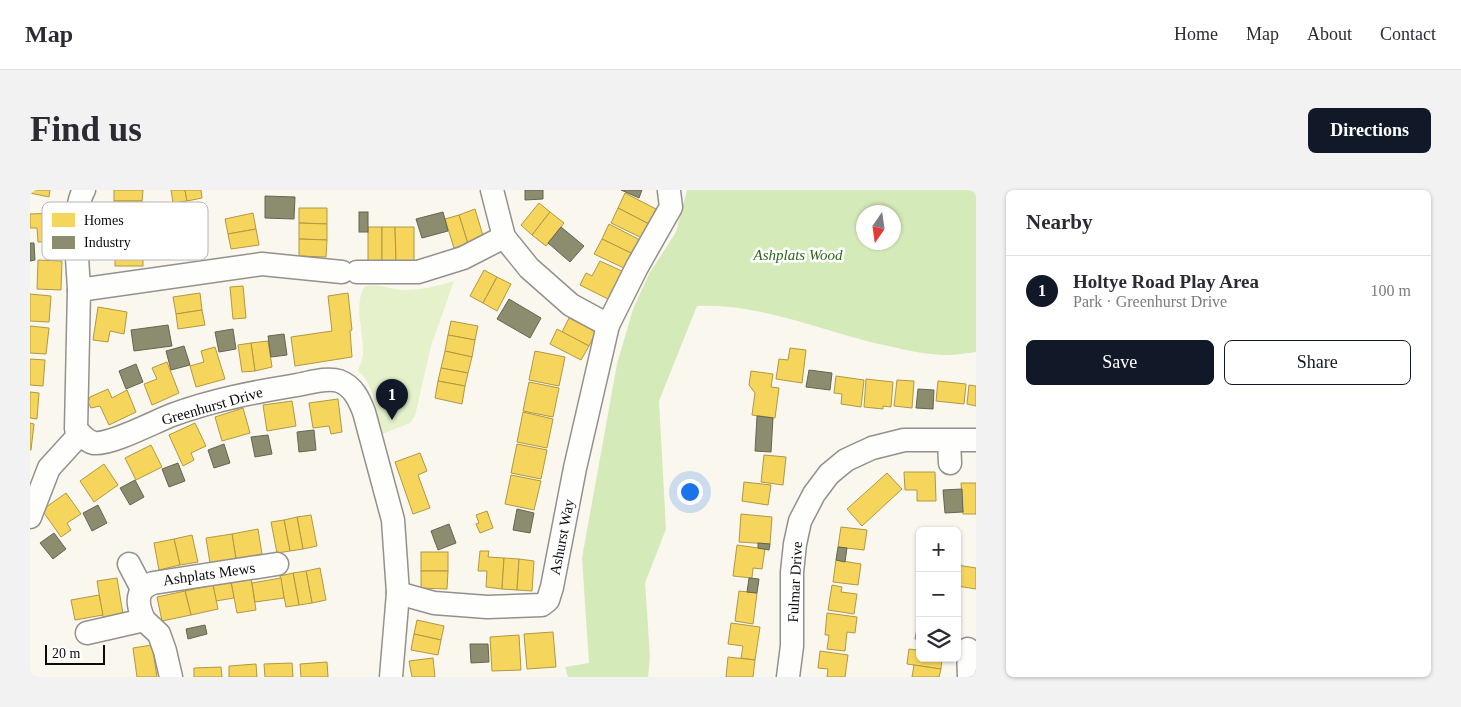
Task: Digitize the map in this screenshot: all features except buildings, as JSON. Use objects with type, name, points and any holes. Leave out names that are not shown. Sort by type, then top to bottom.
[{"type":"street","points":[[79,202],[84,190]]},
{"type":"street","points":[[492,190],[504,237],[529,268],[571,306],[608,325]]},
{"type":"street","name":"Ashurst Way","points":[[398,593],[434,603],[487,607],[542,605],[548,600],[575,468],[608,325],[637,267],[671,206],[668,191]]},
{"type":"street","points":[[79,290],[262,264],[349,272],[418,272],[463,258],[504,237]]},
{"type":"street","points":[[30,517],[49,468],[80,434],[76,429],[78,260]]},
{"type":"street","name":"Greenhurst Drive","points":[[80,434],[94,443],[107,442],[174,414],[246,393],[317,381],[337,380],[344,384],[357,395],[364,412],[392,520],[398,593],[391,677]]},
{"type":"street","name":"Fulmar Drive","points":[[788,677],[792,646],[792,572],[795,544],[800,521],[814,494],[829,474],[846,460],[872,448],[904,440],[976,440]]},
{"type":"street","points":[[950,441],[950,463]]},
{"type":"street","name":"Ashplats Mews","points":[[128,564],[142,589]]},
{"type":"street","name":"Ashplats Mews","points":[[144,620],[139,609],[139,597],[142,589],[153,583],[277,564]]},
{"type":"street","points":[[87,633],[144,620],[159,634],[166,651],[171,677]]},
{"type":"street","points":[[968,649],[970,677]]},
{"type":"green space","name":"Ashplats Wood","points":[[687,190],[976,190],[976,352],[946,355],[920,352],[869,341],[796,320],[747,309],[697,306],[659,401],[666,529],[645,583],[650,657],[648,677],[568,677],[565,667],[589,663],[582,558],[617,364],[633,309],[649,274],[676,232]]},
{"type":"green space","points":[[454,281],[431,346],[415,416],[410,423],[382,434],[371,391],[364,377],[358,371],[363,352],[359,310],[365,286],[410,290]]},
{"type":"place","name":"Holtye Road Play Area","points":[[392,420]]}]
